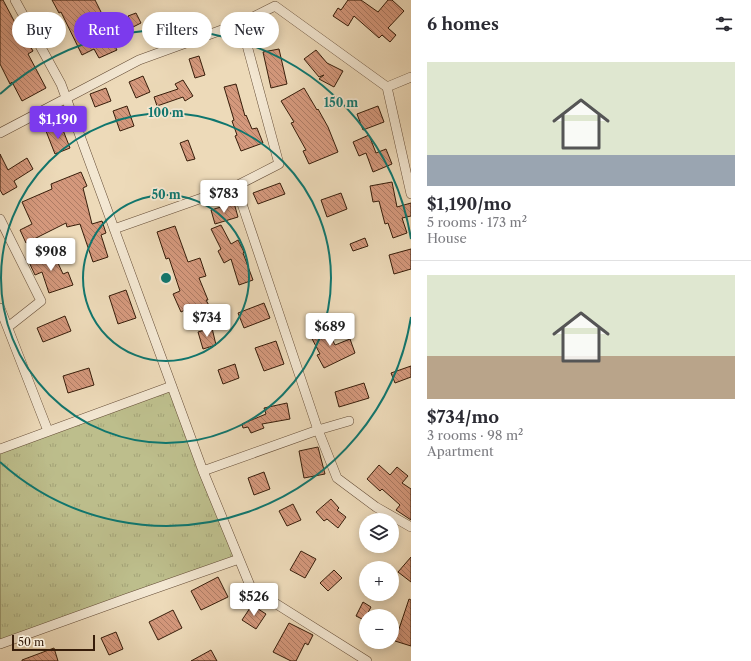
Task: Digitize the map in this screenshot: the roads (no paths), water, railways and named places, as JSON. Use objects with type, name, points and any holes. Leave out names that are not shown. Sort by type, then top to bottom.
[{"type":"street","points":[[15,0],[61,84],[204,471],[251,588],[367,661]]},
{"type":"street","points":[[259,12],[273,3],[387,87],[411,194]]},
{"type":"street","points":[[0,133],[139,60],[220,31]]},
{"type":"street","points":[[114,229],[236,186],[279,164],[248,48]]},
{"type":"street","points":[[387,87],[411,77]]},
{"type":"street","points":[[236,186],[318,430],[337,478],[376,508],[411,527]]},
{"type":"street","points":[[0,219],[41,301],[8,328]]},
{"type":"street","points":[[0,308],[48,431]]},
{"type":"street","points":[[0,449],[172,386]]},
{"type":"street","points":[[204,471],[318,430],[349,421]]},
{"type":"street","points":[[0,644],[239,560]]}]
